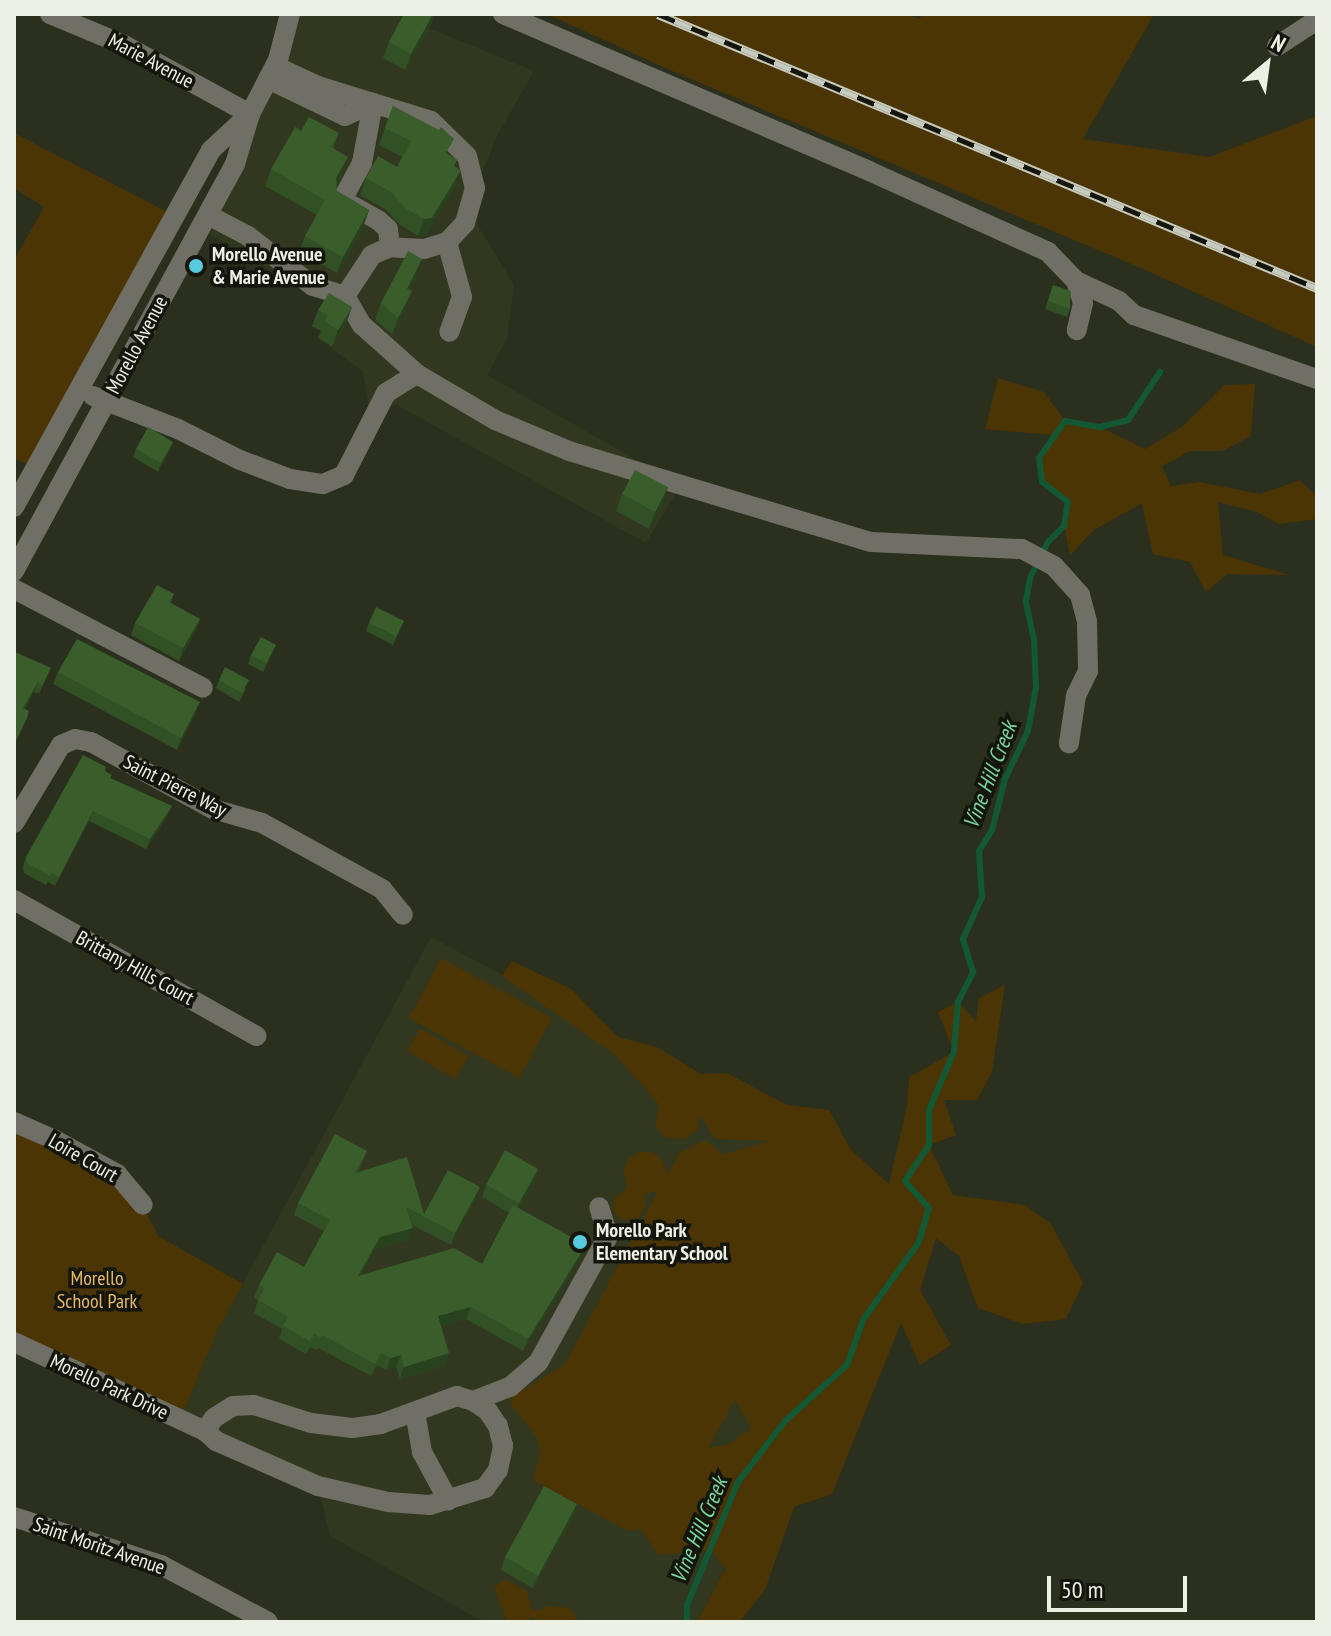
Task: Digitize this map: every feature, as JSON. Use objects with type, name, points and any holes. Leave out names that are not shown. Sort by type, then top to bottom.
[{"type":"street","name":"Marie Avenue","points":[[50,14],[124,45],[250,114]]},
{"type":"street","name":"Morello Avenue","points":[[14,571],[235,164],[250,114],[271,72],[290,14]]},
{"type":"street","points":[[503,14],[1048,252],[1076,281],[1119,301],[1134,315],[1317,379]]},
{"type":"street","points":[[1277,46],[1317,20]]},
{"type":"street","points":[[271,72],[431,121],[467,156],[475,188],[465,223],[447,242],[424,249],[390,247],[372,255],[345,296]]},
{"type":"street","points":[[373,103],[362,163],[342,200],[388,229],[390,247]]},
{"type":"street","name":"Morello Avenue","points":[[14,507],[211,150],[250,114]]},
{"type":"street","points":[[208,215],[248,236],[313,286],[345,296],[362,325],[417,374],[495,420],[569,451],[856,537],[959,548],[1022,549],[1054,566],[1080,595],[1087,622],[1088,671],[1076,696],[1069,743]]},
{"type":"street","points":[[447,242],[462,297],[449,332]]},
{"type":"street","points":[[1076,281],[1083,303],[1077,330]]},
{"type":"street","points":[[79,389],[178,429],[240,460],[290,479],[323,484],[344,475],[386,393],[417,374]]},
{"type":"street","points":[[14,589],[203,688]]},
{"type":"street","name":"Saint Pierre Way","points":[[14,823],[61,745],[75,739],[91,742],[213,809],[262,823],[382,889],[403,915]]},
{"type":"street","name":"Brittany Hills Court","points":[[14,900],[256,1036]]},
{"type":"street","name":"Loire Court","points":[[14,1122],[55,1140],[117,1174],[143,1205]]},
{"type":"street","points":[[473,1401],[510,1387],[538,1363],[608,1236],[599,1207]]},
{"type":"street","name":"Morello Park Drive","points":[[14,1342],[205,1431],[216,1441],[318,1486],[388,1502],[430,1505],[448,1500]]},
{"type":"street","points":[[205,1431],[214,1418],[233,1406],[254,1405],[311,1423],[352,1428],[381,1424],[457,1396],[473,1401],[498,1426],[503,1446],[498,1470],[485,1488],[448,1500],[422,1452],[415,1412]]},
{"type":"street","name":"Saint Moritz Avenue","points":[[14,1517],[161,1565],[268,1622]]},
{"type":"shaded area","points":[[294,14],[394,14],[534,71],[498,134],[475,190],[477,224],[514,285],[507,339],[487,375],[681,485],[646,543],[395,404],[381,415],[369,409],[363,372],[318,338],[322,332],[312,326],[325,300],[200,229]]},
{"type":"shaded area","name":"Morello Park Elementary School","points":[[431,937],[800,1133],[915,1199],[697,1622],[484,1622],[330,1536],[318,1486],[180,1420],[219,1327]]},
{"type":"green space","points":[[547,14],[907,14],[919,19],[923,14],[1154,14],[1083,139],[1209,157],[1317,116],[1317,347],[1143,269],[681,75]]},
{"type":"green space","points":[[14,133],[175,216],[36,468],[14,458],[14,260],[44,207],[14,188]]},
{"type":"green space","points":[[998,378],[1044,392],[1065,421],[1100,427],[1145,449],[1182,427],[1225,385],[1255,384],[1251,436],[1222,451],[1190,451],[1162,466],[1171,486],[1200,482],[1260,494],[1300,480],[1313,493],[1317,491],[1317,519],[1279,524],[1257,512],[1218,502],[1223,555],[1290,575],[1227,574],[1206,592],[1190,562],[1153,554],[1142,503],[1094,530],[1070,555],[1064,526],[1068,502],[1042,482],[1039,458],[1051,435],[985,429]]},
{"type":"green space","points":[[441,958],[552,1018],[519,1078],[409,1018]]},
{"type":"green space","points":[[512,961],[571,989],[618,1037],[657,1047],[701,1074],[727,1073],[787,1105],[829,1110],[851,1150],[889,1184],[907,1106],[909,1077],[954,1052],[938,1012],[958,1002],[976,1021],[979,998],[1005,985],[992,1072],[977,1100],[944,1100],[956,1135],[929,1145],[953,1195],[1025,1205],[1051,1224],[1083,1283],[1066,1319],[1023,1324],[978,1308],[959,1256],[936,1238],[920,1290],[951,1345],[920,1365],[901,1323],[832,1494],[794,1507],[765,1590],[739,1622],[697,1622],[725,1569],[711,1550],[659,1555],[640,1529],[628,1531],[533,1480],[541,1450],[536,1437],[510,1403],[513,1396],[565,1364],[658,1191],[644,1194],[646,1205],[639,1218],[629,1221],[619,1218],[613,1210],[613,1200],[627,1188],[623,1171],[629,1158],[639,1152],[652,1152],[662,1159],[667,1175],[679,1153],[705,1140],[723,1154],[770,1141],[715,1139],[701,1116],[697,1130],[686,1139],[665,1137],[655,1126],[659,1104],[615,1055],[502,976]],"holes":[[[735,1400],[751,1428],[730,1444],[708,1448]]]},
{"type":"green space","points":[[420,1028],[469,1056],[455,1079],[407,1051]]},
{"type":"green space","name":"Morello School Park","points":[[14,1122],[55,1140],[143,1205],[158,1236],[243,1284],[219,1327],[180,1420],[14,1342]]},
{"type":"green space","points":[[505,1579],[527,1591],[532,1609],[539,1611],[547,1606],[564,1607],[573,1612],[577,1622],[538,1622],[532,1617],[525,1622],[507,1622],[494,1588]]},
{"type":"building","points":[[404,14],[433,14],[411,54],[389,42]]},
{"type":"building","points":[[393,106],[439,130],[441,127],[454,139],[446,153],[457,160],[454,166],[461,170],[432,218],[424,219],[406,209],[391,192],[366,178],[378,156],[397,167],[411,141],[385,128]]},
{"type":"building","points":[[309,117],[339,133],[331,147],[348,157],[336,178],[337,191],[369,210],[343,257],[305,236],[325,200],[271,169],[295,127],[301,131]]},
{"type":"building","points":[[408,251],[422,259],[407,289],[412,291],[398,318],[381,303]]},
{"type":"building","points":[[1053,285],[1071,291],[1070,309],[1048,301]]},
{"type":"building","points":[[329,293],[352,307],[338,330],[324,321],[328,316],[318,310]]},
{"type":"building","points":[[148,427],[173,442],[161,463],[136,449]]},
{"type":"building","points":[[635,470],[668,487],[655,512],[622,494]]},
{"type":"building","points":[[157,585],[174,594],[169,602],[200,619],[183,648],[135,623]]},
{"type":"building","points":[[376,607],[404,621],[396,636],[369,623]]},
{"type":"building","points":[[261,637],[276,645],[266,663],[251,655]]},
{"type":"building","points":[[77,639],[200,702],[181,738],[58,672]]},
{"type":"building","points":[[14,654],[51,668],[42,685],[38,682],[23,708],[29,711],[14,743]]},
{"type":"building","points":[[225,667],[249,680],[242,693],[219,680]]},
{"type":"building","points":[[83,755],[106,767],[105,771],[112,775],[110,778],[172,806],[150,839],[93,811],[59,877],[52,873],[50,876],[27,863],[26,857]]},
{"type":"building","points":[[335,1134],[367,1151],[355,1173],[407,1157],[424,1214],[448,1170],[480,1187],[455,1233],[406,1207],[413,1228],[380,1237],[358,1276],[454,1248],[482,1264],[513,1205],[586,1245],[528,1339],[471,1307],[438,1316],[449,1353],[404,1367],[401,1355],[391,1358],[381,1353],[375,1364],[322,1335],[321,1338],[314,1334],[310,1341],[283,1326],[288,1317],[258,1300],[265,1288],[259,1285],[277,1252],[304,1267],[330,1220],[298,1203]]},
{"type":"building","points":[[505,1150],[538,1169],[519,1203],[486,1185]]},
{"type":"building","points":[[544,1486],[577,1504],[538,1576],[505,1557]]},
{"type":"waterway","name":"Vine Hill Creek","points":[[687,1622],[687,1605],[738,1482],[786,1420],[847,1365],[863,1320],[919,1242],[929,1208],[905,1181],[929,1145],[929,1110],[954,1052],[958,1002],[973,972],[963,939],[982,897],[979,851],[992,830],[1005,779],[1028,731],[1036,687],[1034,640],[1026,601],[1030,578],[1048,542],[1064,526],[1068,502],[1042,482],[1039,458],[1065,421],[1100,427],[1128,420],[1160,372]]},
{"type":"railway","points":[[658,14],[1317,288]]},
{"type":"place","name":"Morello Avenue & Marie Avenue","points":[[196,266]]},
{"type":"place","name":"Morello Park Elementary School","points":[[580,1242]]}]
